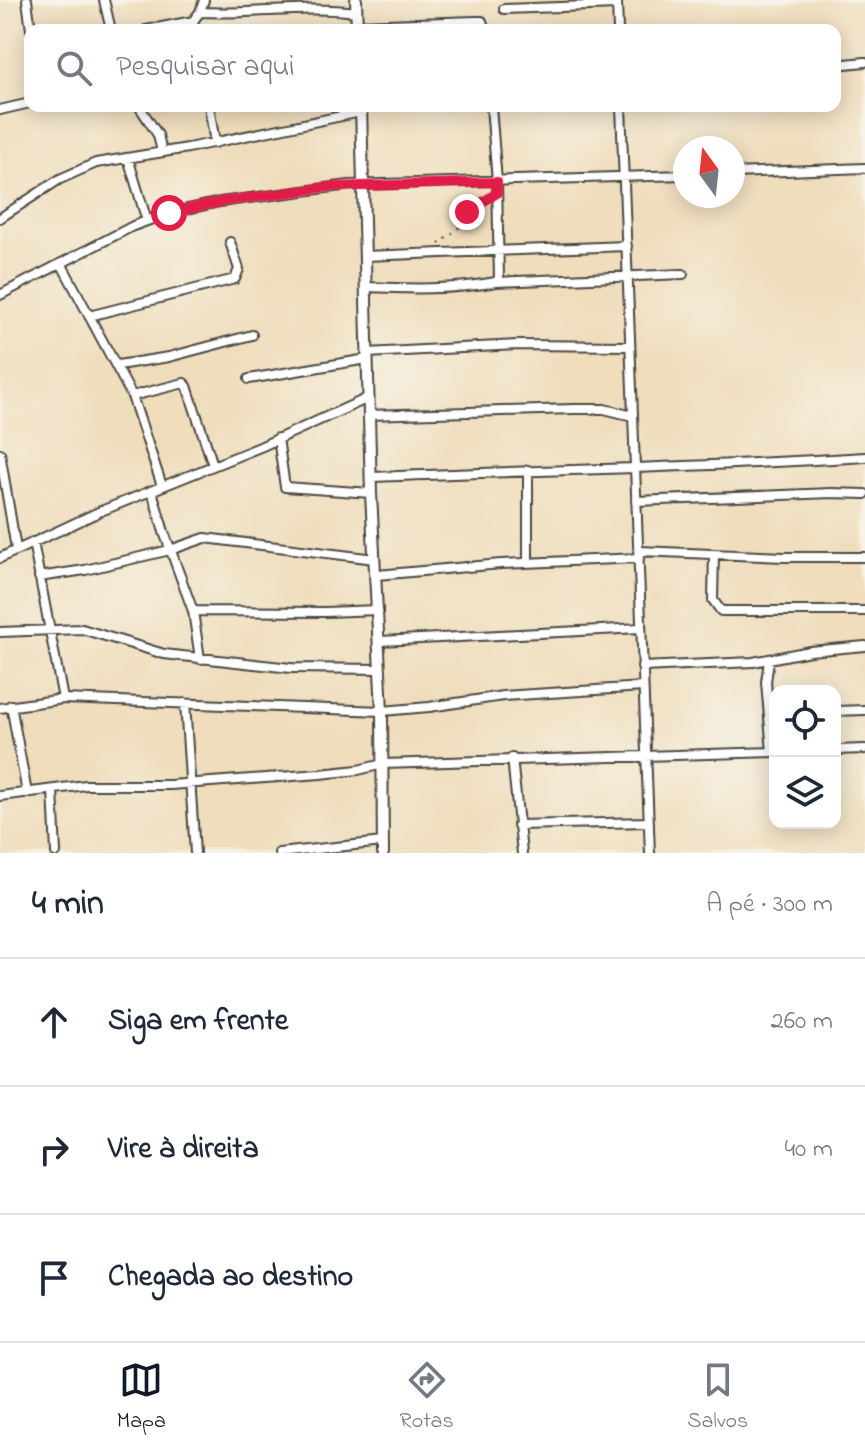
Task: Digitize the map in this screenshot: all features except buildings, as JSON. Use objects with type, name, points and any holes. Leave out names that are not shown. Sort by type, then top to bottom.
[{"type":"street","points":[[27,0],[30,24]]},
{"type":"street","points":[[104,0],[110,24]]},
{"type":"street","points":[[194,24],[204,0]]},
{"type":"street","points":[[504,9],[617,2],[618,24]]},
{"type":"street","points":[[200,12],[237,14],[356,6]]},
{"type":"street","points":[[425,24],[476,21],[483,24]]},
{"type":"street","points":[[841,64],[865,62]]},
{"type":"street","points":[[0,110],[24,104]]},
{"type":"street","points":[[143,112],[158,135],[162,152]]},
{"type":"street","points":[[210,112],[215,143]]},
{"type":"street","points":[[0,218],[60,179],[96,163],[215,143],[348,112]]},
{"type":"street","points":[[279,853],[383,847],[380,641],[368,415],[361,112]]},
{"type":"street","points":[[491,112],[500,252],[499,278],[496,282]]},
{"type":"street","points":[[621,112],[650,853]]},
{"type":"street","points":[[128,158],[147,221]]},
{"type":"street","points":[[745,173],[865,168]]},
{"type":"street","points":[[0,295],[147,221],[220,202],[362,185],[673,176]]},
{"type":"street","points":[[89,316],[235,279],[239,269],[230,242]]},
{"type":"street","points":[[364,256],[627,246]]},
{"type":"street","points":[[61,263],[118,365],[132,396],[162,486]]},
{"type":"street","points":[[366,287],[420,289],[496,282],[683,274]]},
{"type":"street","points":[[118,365],[169,357],[252,335]]},
{"type":"street","points":[[249,379],[367,356],[517,345],[630,346]]},
{"type":"street","points":[[132,396],[184,383],[213,465]]},
{"type":"street","points":[[0,558],[368,398]]},
{"type":"street","points":[[368,415],[604,409],[633,416]]},
{"type":"street","points":[[278,438],[285,487],[371,493]]},
{"type":"street","points":[[0,453],[16,549]]},
{"type":"street","points":[[371,477],[761,462],[785,464],[865,457]]},
{"type":"street","points":[[528,470],[528,563]]},
{"type":"street","points":[[152,491],[193,611],[200,659]]},
{"type":"street","points":[[636,501],[865,494]]},
{"type":"street","points":[[39,577],[85,570],[170,550],[189,541],[221,539],[375,559]]},
{"type":"street","points":[[33,542],[63,699]]},
{"type":"street","points":[[377,575],[639,554],[865,557]]},
{"type":"street","points":[[714,554],[713,600],[721,611],[865,611]]},
{"type":"street","points":[[193,611],[378,610]]},
{"type":"street","points":[[380,641],[641,628]]},
{"type":"street","points":[[0,632],[49,629],[94,632],[148,652],[200,659],[291,668],[380,669]]},
{"type":"street","points":[[642,667],[769,660],[810,651],[865,646]]},
{"type":"street","points":[[769,660],[766,682],[769,708]]},
{"type":"street","points":[[0,708],[63,699],[382,711],[503,696],[643,687]]},
{"type":"street","points":[[185,703],[195,853]]},
{"type":"street","points":[[11,705],[27,793]]},
{"type":"street","points":[[841,711],[865,710]]},
{"type":"street","points":[[841,750],[865,749]]},
{"type":"street","points":[[0,796],[86,785],[170,785],[344,772],[383,764],[769,752]]},
{"type":"street","points":[[512,758],[522,853]]},
{"type":"street","points":[[53,790],[56,853]]},
{"type":"street","points":[[518,825],[649,822]]},
{"type":"path","points":[[425,254],[461,226],[467,212],[497,193]]},
{"type":"route","points":[[169,213],[220,202],[328,187],[497,182],[497,193],[467,212]]}]
